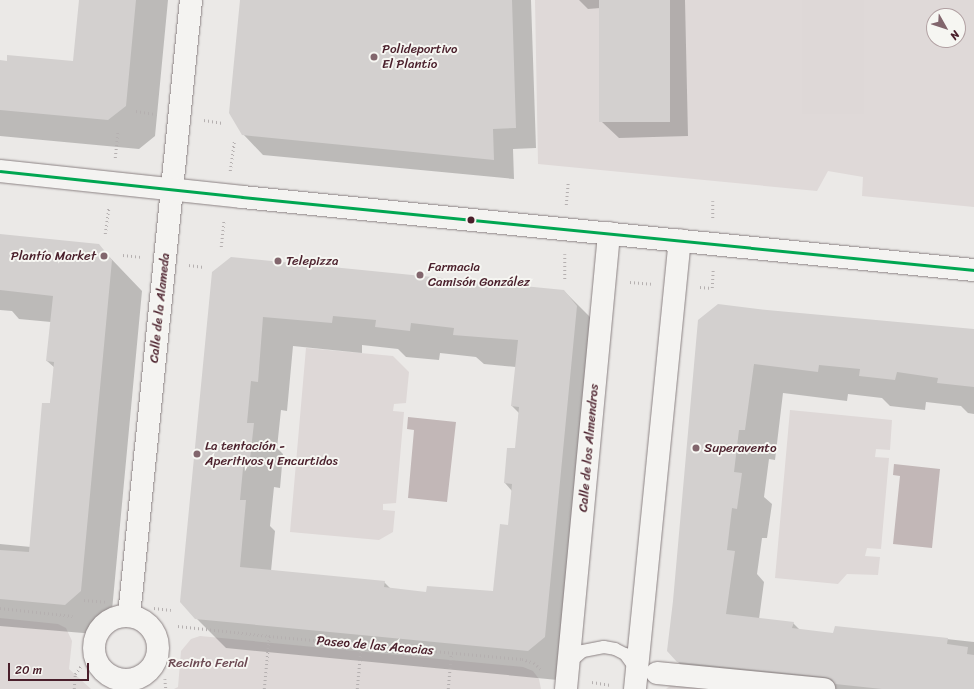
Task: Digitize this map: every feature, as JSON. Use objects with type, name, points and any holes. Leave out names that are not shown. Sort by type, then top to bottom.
[{"type":"street","name":"Calle de la Alameda","points":[[129,616],[191,0]]},
{"type":"street","points":[[0,171],[974,270]]},
{"type":"street","name":"Calle de los Almendros","points":[[568,677],[609,233]]},
{"type":"street","points":[[680,240],[674,285],[641,680],[824,689]]},
{"type":"lane","points":[[568,677],[583,651],[604,647],[615,649],[625,654],[641,680]]},
{"type":"path","points":[[604,279],[712,288]]},
{"type":"path","points":[[0,608],[73,616]]},
{"type":"path","name":"Paseo de las Acacias","points":[[178,626],[269,636],[522,659],[534,663],[549,677],[641,680]]},
{"type":"path","points":[[264,689],[269,636]]},
{"type":"path","points":[[357,689],[361,644]]},
{"type":"path","points":[[448,689],[451,653]]},
{"type":"path","points":[[74,689],[75,674],[81,666]]},
{"type":"path","points":[[165,679],[166,689]]},
{"type":"shaded area","points":[[535,0],[974,0],[974,207],[862,196],[863,177],[828,171],[817,191],[538,164]]},
{"type":"shaded area","points":[[408,417],[456,422],[447,502],[408,498],[414,430],[407,429]]},
{"type":"shaded area","points":[[894,464],[940,469],[932,548],[893,544],[900,476],[893,475]]},
{"type":"green space","points":[[802,0],[864,0],[864,114],[802,114]]},
{"type":"green space","points":[[306,348],[393,356],[409,372],[406,403],[394,404],[393,411],[404,412],[396,503],[383,504],[383,510],[395,511],[393,532],[379,540],[290,532]]},
{"type":"green space","points":[[790,410],[892,420],[890,450],[876,449],[875,457],[889,458],[881,549],[867,548],[865,556],[880,557],[878,575],[847,574],[838,584],[775,578]]},
{"type":"green space","points":[[0,618],[58,624],[66,628],[72,641],[69,669],[91,689],[0,689]]},
{"type":"green space","name":"Recinto Ferial","points":[[200,636],[523,667],[533,671],[539,679],[541,689],[174,689],[178,687],[181,651],[191,639]]},
{"type":"green space","points":[[674,683],[745,689],[666,689]]},
{"type":"building","points":[[79,0],[136,0],[126,106],[108,120],[0,110],[0,60],[7,61],[7,55],[73,61]]},
{"type":"building","name":"Polideportivo El Plantío","points":[[240,0],[512,0],[516,128],[493,129],[494,160],[242,135],[229,113]]},
{"type":"building","points":[[599,0],[670,0],[670,122],[599,122]]},
{"type":"building","points":[[0,234],[99,244],[112,260],[81,591],[65,605],[0,599],[0,550],[29,552],[42,403],[50,403],[54,362],[46,361],[53,296],[0,290]]},
{"type":"building","points":[[231,257],[564,290],[577,306],[545,637],[528,651],[195,619],[180,602],[212,272]],"holes":[[[333,316],[376,320],[375,327],[410,331],[411,323],[454,328],[453,335],[518,340],[511,406],[519,407],[515,448],[507,448],[504,483],[512,484],[508,525],[500,524],[493,591],[427,586],[426,592],[384,587],[385,581],[240,567],[246,500],[240,500],[244,458],[250,459],[254,423],[247,423],[251,381],[258,382],[263,317],[332,323]]]},
{"type":"building","points":[[718,304],[767,310],[974,329],[974,387],[937,383],[938,378],[897,372],[895,380],[859,376],[860,369],[819,365],[818,372],[754,364],[745,430],[739,430],[734,472],[742,473],[737,509],[732,508],[727,550],[735,551],[726,614],[794,622],[792,628],[833,633],[835,626],[948,638],[947,644],[968,647],[967,654],[974,655],[974,689],[882,689],[835,684],[832,679],[825,677],[677,662],[667,651],[673,601],[698,320]]},
{"type":"transit line","points":[[0,171],[242,197],[974,270]]},
{"type":"place","name":"Polideportivo El Plantío","points":[[374,57]]},
{"type":"place","name":"Plantío Market","points":[[104,256]]},
{"type":"place","name":"Telepizza","points":[[278,261]]},
{"type":"place","name":"Farmacia Camisón González","points":[[420,275]]},
{"type":"place","name":"Superavento","points":[[696,448]]},
{"type":"place","name":"La tentación - Aperitivos y Encurtidos","points":[[197,454]]}]
